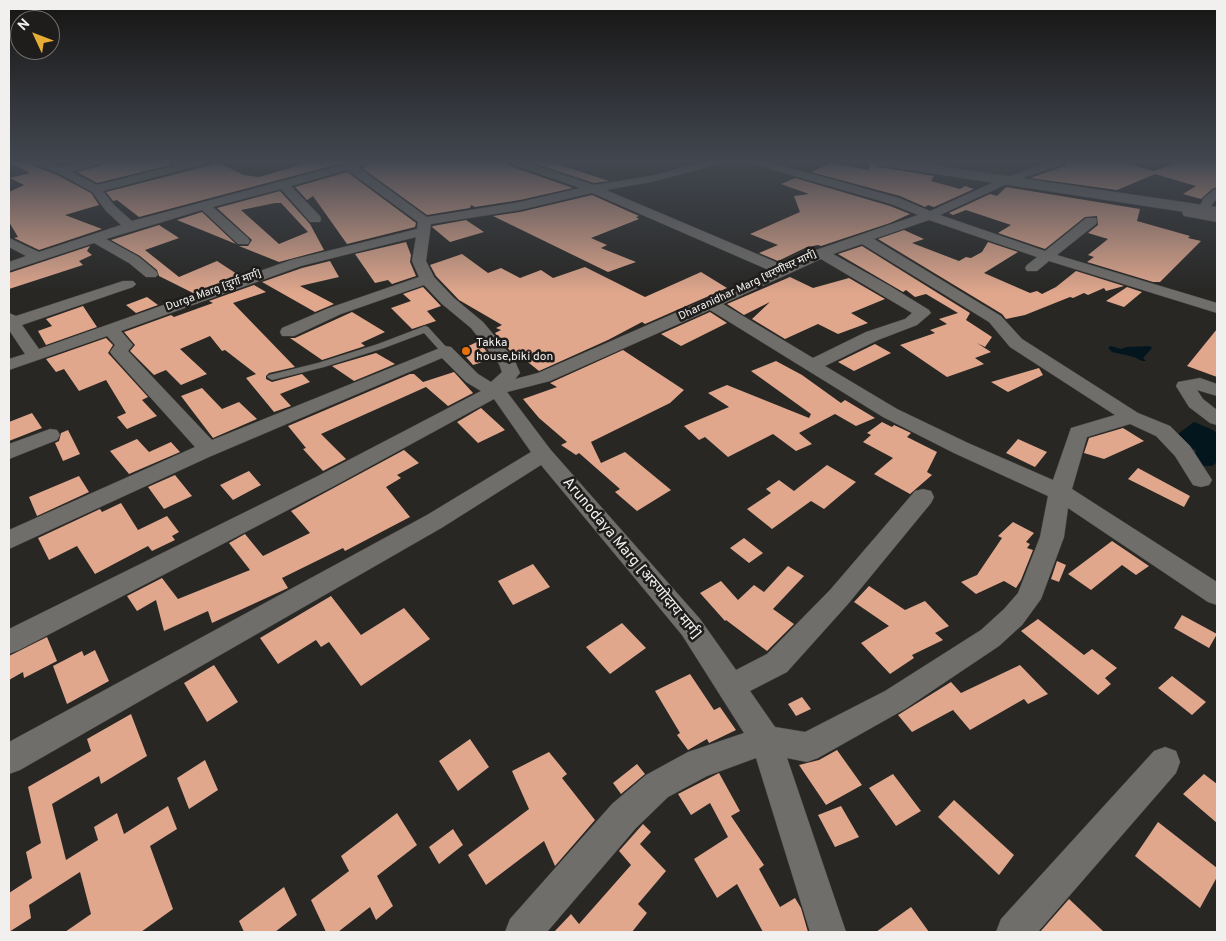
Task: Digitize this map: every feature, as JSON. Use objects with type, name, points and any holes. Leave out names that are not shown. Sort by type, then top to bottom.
[{"type":"street","points":[[109,206],[130,226]]},
{"type":"street","points":[[9,267],[130,226],[205,206],[243,241]]},
{"type":"street","points":[[303,206],[315,219]]},
{"type":"street","points":[[9,642],[365,461],[484,398],[496,389],[511,372],[508,363],[477,325],[448,301],[427,279],[419,261],[424,226],[399,206]]},
{"type":"street","name":"Durga Marg [दुर्गा मार्ग]","points":[[9,365],[296,263],[424,226],[520,206]]},
{"type":"street","points":[[632,206],[782,270]]},
{"type":"street","points":[[907,206],[1047,256],[1217,308]]},
{"type":"street","name":"Dharanidhar Marg [धरणीधर मार्ग]","points":[[496,389],[544,377],[711,304],[821,253],[931,216],[953,206]]},
{"type":"street","points":[[1166,206],[1213,213]]},
{"type":"street","points":[[1188,213],[1213,213]]},
{"type":"street","points":[[1032,268],[1091,221]]},
{"type":"street","points":[[95,238],[134,260],[151,274]]},
{"type":"street","points":[[862,238],[995,319],[1016,343],[1131,417],[1164,431],[1183,451],[1201,480]]},
{"type":"street","points":[[9,242],[38,257]]},
{"type":"street","points":[[811,366],[872,336],[911,322],[923,313],[821,253]]},
{"type":"street","points":[[288,332],[343,308],[427,279]]},
{"type":"street","points":[[35,356],[10,321],[128,284]]},
{"type":"street","points":[[711,304],[890,413],[961,448],[1060,492],[1217,595]]},
{"type":"street","points":[[110,330],[124,345],[119,352],[208,449]]},
{"type":"street","points":[[9,540],[208,449],[444,351],[472,378],[482,385],[496,389]]},
{"type":"street","points":[[1217,390],[1200,384],[1185,386],[1196,403],[1217,419]]},
{"type":"street","name":"Arunodaya Marg [अरुणोदा‍य मार्ग]","points":[[496,389],[543,454],[691,627],[766,740],[828,932]]},
{"type":"street","points":[[523,932],[624,816],[657,786],[700,763],[766,740],[806,747],[895,700],[990,638],[1013,617],[1028,599],[1052,537],[1060,492],[1078,433],[1131,417]]},
{"type":"street","points":[[9,452],[50,435]]},
{"type":"street","points":[[9,759],[435,521],[543,454]]},
{"type":"street","points":[[730,687],[777,663],[839,597],[923,497]]},
{"type":"street","points":[[1014,932],[1164,762]]},
{"type":"lane","points":[[272,377],[321,365],[381,346],[424,329],[444,351]]},
{"type":"water","points":[[1111,346],[1121,349],[1150,346],[1152,348],[1143,358],[1146,361],[1142,361],[1134,357],[1112,352],[1108,348]]},
{"type":"water","points":[[1194,422],[1217,433],[1217,462],[1212,466],[1203,466],[1194,460],[1196,450],[1183,445],[1178,439],[1179,433]]},
{"type":"building","points":[[9,206],[96,206],[65,215],[102,229],[39,250],[14,238],[18,237],[9,222]]},
{"type":"building","points":[[125,206],[181,206],[139,217]]},
{"type":"building","points":[[225,206],[261,206],[241,210],[279,244],[308,232],[284,206],[294,206],[310,224],[324,250],[279,262],[239,246],[248,246],[252,240],[217,208]]},
{"type":"building","points":[[320,206],[393,206],[416,223],[415,227],[347,244]]},
{"type":"building","points":[[414,206],[471,206],[470,208],[427,215]]},
{"type":"building","points":[[546,206],[616,206],[639,216],[636,217],[639,219],[591,238],[607,245],[601,248],[636,262],[608,272],[493,216]]},
{"type":"building","points":[[798,206],[890,206],[910,214],[890,223],[821,246],[807,247],[778,261],[759,253],[778,245],[750,234],[800,212]]},
{"type":"building","points":[[964,206],[1121,206],[1140,209],[1137,221],[1201,241],[1160,282],[1153,282],[1087,262],[1094,257],[1088,255],[1108,239],[1088,233],[1098,225],[1097,216],[1085,217],[1045,249],[998,233],[1011,225],[966,210],[953,215],[949,213]]},
{"type":"building","points":[[202,212],[236,244],[177,220]]},
{"type":"building","points":[[466,220],[484,232],[450,242],[432,227],[433,226]]},
{"type":"building","points":[[159,225],[179,238],[145,250],[179,277],[217,261],[240,276],[193,293],[159,276],[157,270],[140,256],[111,240]]},
{"type":"building","points":[[904,230],[924,239],[912,243],[959,261],[966,257],[971,258],[982,252],[988,242],[1018,252],[984,273],[1030,293],[1037,291],[1042,294],[1056,287],[1076,271],[1124,286],[1106,291],[1104,288],[1088,295],[1084,293],[1025,315],[1006,319],[1002,314],[878,239]]},
{"type":"building","points":[[406,242],[411,255],[410,262],[416,276],[392,284],[388,280],[375,283],[355,254]]},
{"type":"building","points":[[90,246],[87,251],[92,255],[79,261],[83,265],[9,289],[9,273]]},
{"type":"building","points":[[862,246],[970,313],[966,320],[992,337],[985,347],[977,343],[991,352],[975,358],[984,364],[947,377],[900,345],[935,333],[930,330],[947,324],[939,319],[958,313],[926,294],[915,297],[906,290],[903,292],[838,254]]},
{"type":"building","points":[[462,254],[488,273],[501,268],[520,278],[541,270],[553,278],[585,267],[645,297],[701,272],[727,288],[645,324],[642,322],[608,340],[539,371],[514,351],[511,352],[495,333],[501,330],[496,328],[502,325],[459,300],[436,276],[430,265]]},
{"type":"building","points":[[330,261],[339,277],[300,286],[334,304],[315,312],[262,282],[302,268]]},
{"type":"building","points":[[790,277],[813,288],[849,278],[885,299],[851,313],[868,323],[838,334],[818,324],[785,339],[752,319],[770,302],[744,315],[727,304]]},
{"type":"building","points":[[254,285],[266,292],[233,303],[295,367],[269,373],[266,379],[272,382],[302,374],[310,382],[280,394],[291,406],[274,412],[246,378],[256,374],[225,350],[222,351],[210,336],[180,349],[207,374],[181,385],[166,370],[154,375],[130,351],[135,345],[124,332],[171,315],[174,317],[213,303],[209,301]]},
{"type":"building","points":[[423,287],[441,306],[427,311],[436,321],[412,329],[391,308],[411,301],[403,294]]},
{"type":"building","points":[[1127,287],[1142,292],[1124,307],[1106,301]]},
{"type":"building","points":[[147,297],[158,305],[136,313],[126,305]]},
{"type":"building","points":[[83,306],[97,327],[46,345],[38,331],[52,326],[46,319]]},
{"type":"building","points":[[352,312],[385,332],[361,343],[365,346],[322,360],[290,338],[295,338]]},
{"type":"building","points":[[710,312],[727,323],[681,346],[661,334]]},
{"type":"building","points":[[1217,329],[1217,377],[1187,366]]},
{"type":"building","points":[[106,338],[113,345],[108,353],[148,397],[142,400],[157,416],[127,429],[117,417],[126,413],[106,380],[79,391],[64,369],[56,372],[46,359]]},
{"type":"building","points":[[479,341],[492,359],[473,365],[460,350]]},
{"type":"building","points":[[875,344],[891,353],[854,371],[838,362]]},
{"type":"building","points":[[623,350],[684,390],[670,403],[591,442],[601,463],[625,452],[671,490],[637,511],[615,492],[620,489],[579,453],[576,455],[561,445],[567,442],[539,418],[523,399],[557,387],[550,383]]},
{"type":"building","points":[[376,353],[395,364],[354,381],[332,366]]},
{"type":"building","points":[[776,361],[802,375],[841,403],[845,400],[875,418],[856,426],[835,414],[799,433],[812,444],[796,451],[773,434],[728,457],[705,437],[699,440],[684,426],[729,407],[708,393],[727,385],[809,418],[811,414],[751,371]]},
{"type":"building","points":[[1039,368],[1043,375],[1008,392],[991,382]]},
{"type":"building","points":[[454,372],[473,393],[448,406],[426,387],[321,434],[346,459],[323,471],[303,449],[306,448],[288,426],[410,374],[414,374],[423,382]]},
{"type":"building","points":[[202,388],[222,409],[239,402],[257,419],[213,438],[181,396]]},
{"type":"building","points":[[481,408],[505,430],[478,443],[457,422]]},
{"type":"building","points":[[32,413],[42,428],[9,441],[9,422]]},
{"type":"building","points":[[882,422],[911,433],[907,437],[937,452],[927,472],[932,475],[910,494],[874,474],[893,458],[863,442],[871,435],[867,433]]},
{"type":"building","points":[[1123,428],[1144,441],[1104,459],[1084,453],[1089,438]]},
{"type":"building","points":[[68,430],[80,454],[63,461],[55,443],[59,441],[61,433]]},
{"type":"building","points":[[137,439],[149,452],[171,442],[180,452],[129,474],[110,451]]},
{"type":"building","points":[[1018,439],[1047,452],[1035,467],[1006,453]]},
{"type":"building","points":[[404,450],[419,463],[397,475],[401,478],[386,487],[410,517],[345,551],[343,548],[282,578],[288,588],[212,623],[208,611],[164,631],[156,600],[137,611],[127,596],[162,578],[178,599],[250,570],[229,543],[245,534],[263,556],[310,533],[291,511]]},
{"type":"building","points":[[827,465],[856,482],[824,509],[811,501],[772,529],[747,509],[771,493],[766,489],[779,480],[794,491]]},
{"type":"building","points":[[1138,468],[1190,496],[1184,507],[1128,479]]},
{"type":"building","points":[[249,471],[261,485],[233,500],[220,485]]},
{"type":"building","points":[[175,475],[192,496],[164,509],[148,487]]},
{"type":"building","points":[[79,476],[89,492],[37,516],[29,497]]},
{"type":"building","points":[[121,503],[138,530],[167,516],[179,532],[172,536],[175,540],[152,551],[148,546],[95,574],[77,546],[49,560],[38,538],[100,509],[102,512]]},
{"type":"building","points":[[1013,522],[1034,533],[1026,542],[1030,544],[1027,548],[1033,550],[1021,580],[1016,588],[1004,581],[976,594],[961,582],[977,575],[1002,538],[998,536]]},
{"type":"building","points":[[744,538],[763,553],[749,563],[730,548]]},
{"type":"building","points":[[1112,541],[1149,566],[1136,575],[1122,565],[1091,590],[1068,574]]},
{"type":"building","points":[[1057,561],[1066,565],[1059,582],[1051,579]]},
{"type":"building","points":[[533,564],[550,587],[513,605],[498,581]]},
{"type":"building","points":[[788,566],[804,576],[773,609],[794,624],[767,651],[725,621],[700,593],[721,581],[738,600],[754,585],[764,592]]},
{"type":"building","points":[[869,586],[905,610],[925,601],[949,626],[935,633],[943,640],[912,655],[914,658],[890,674],[861,643],[889,626],[854,602]]},
{"type":"building","points":[[331,596],[361,635],[404,608],[430,639],[361,686],[329,642],[321,647],[316,640],[278,664],[260,638]]},
{"type":"building","points":[[1182,615],[1217,634],[1209,648],[1174,628]]},
{"type":"building","points":[[1038,619],[1084,655],[1092,649],[1117,668],[1105,678],[1111,684],[1098,695],[1021,631]]},
{"type":"building","points":[[622,623],[646,648],[610,674],[586,647]]},
{"type":"building","points":[[47,637],[57,661],[24,678],[23,672],[9,680],[9,656]]},
{"type":"building","points":[[95,650],[109,681],[67,704],[53,666],[82,651],[84,656]]},
{"type":"building","points":[[214,665],[238,702],[207,722],[184,683]]},
{"type":"building","points":[[1020,665],[1048,694],[1028,704],[1024,699],[970,730],[953,710],[912,732],[898,715],[951,682],[961,693]]},
{"type":"building","points":[[690,674],[714,710],[720,707],[736,730],[709,743],[707,739],[688,750],[677,735],[680,733],[655,691]]},
{"type":"building","points":[[1172,676],[1206,702],[1192,715],[1158,688]]},
{"type":"building","points":[[802,697],[811,709],[796,716],[788,704]]},
{"type":"building","points":[[131,714],[147,756],[101,784],[99,776],[52,804],[66,860],[98,840],[94,827],[117,813],[124,834],[168,806],[177,829],[150,846],[173,909],[141,932],[65,932],[91,914],[80,872],[29,905],[31,918],[9,932],[9,893],[32,878],[26,852],[41,843],[28,787],[91,751],[87,739]]},
{"type":"building","points":[[470,739],[489,767],[458,791],[439,761]]},
{"type":"building","points":[[837,750],[862,785],[826,805],[799,765],[819,760]]},
{"type":"building","points":[[549,752],[567,774],[562,778],[595,820],[555,866],[544,841],[486,885],[468,855],[529,809],[512,771]]},
{"type":"building","points":[[205,760],[218,790],[189,809],[177,778]]},
{"type":"building","points":[[637,764],[645,774],[621,794],[613,783]]},
{"type":"building","points":[[719,773],[740,811],[731,816],[764,865],[759,869],[780,907],[795,898],[801,908],[808,932],[763,932],[737,884],[717,898],[694,859],[728,837],[710,803],[691,815],[678,794]]},
{"type":"building","points":[[893,774],[921,811],[896,826],[869,788]]},
{"type":"building","points":[[1204,774],[1217,784],[1217,823],[1183,794]]},
{"type":"building","points":[[954,800],[1014,855],[999,875],[938,817]]},
{"type":"building","points":[[841,806],[859,837],[835,847],[818,815]]},
{"type":"building","points":[[397,813],[417,845],[377,876],[393,906],[376,920],[370,907],[338,932],[326,932],[311,900],[349,871],[341,856]]},
{"type":"building","points":[[1158,822],[1217,868],[1217,877],[1200,908],[1135,856]]},
{"type":"building","points":[[643,824],[651,832],[640,844],[666,871],[638,904],[647,913],[632,932],[554,932],[571,914],[579,924],[631,865],[619,851]]},
{"type":"building","points":[[453,829],[463,845],[439,864],[429,847]]},
{"type":"building","points":[[284,887],[297,915],[275,932],[244,932],[239,921]]},
{"type":"building","points":[[1069,899],[1104,932],[1040,932]]},
{"type":"building","points":[[911,907],[929,932],[876,932]]},
{"type":"place","name":"Takka house,biki don","points":[[466,351]]}]
